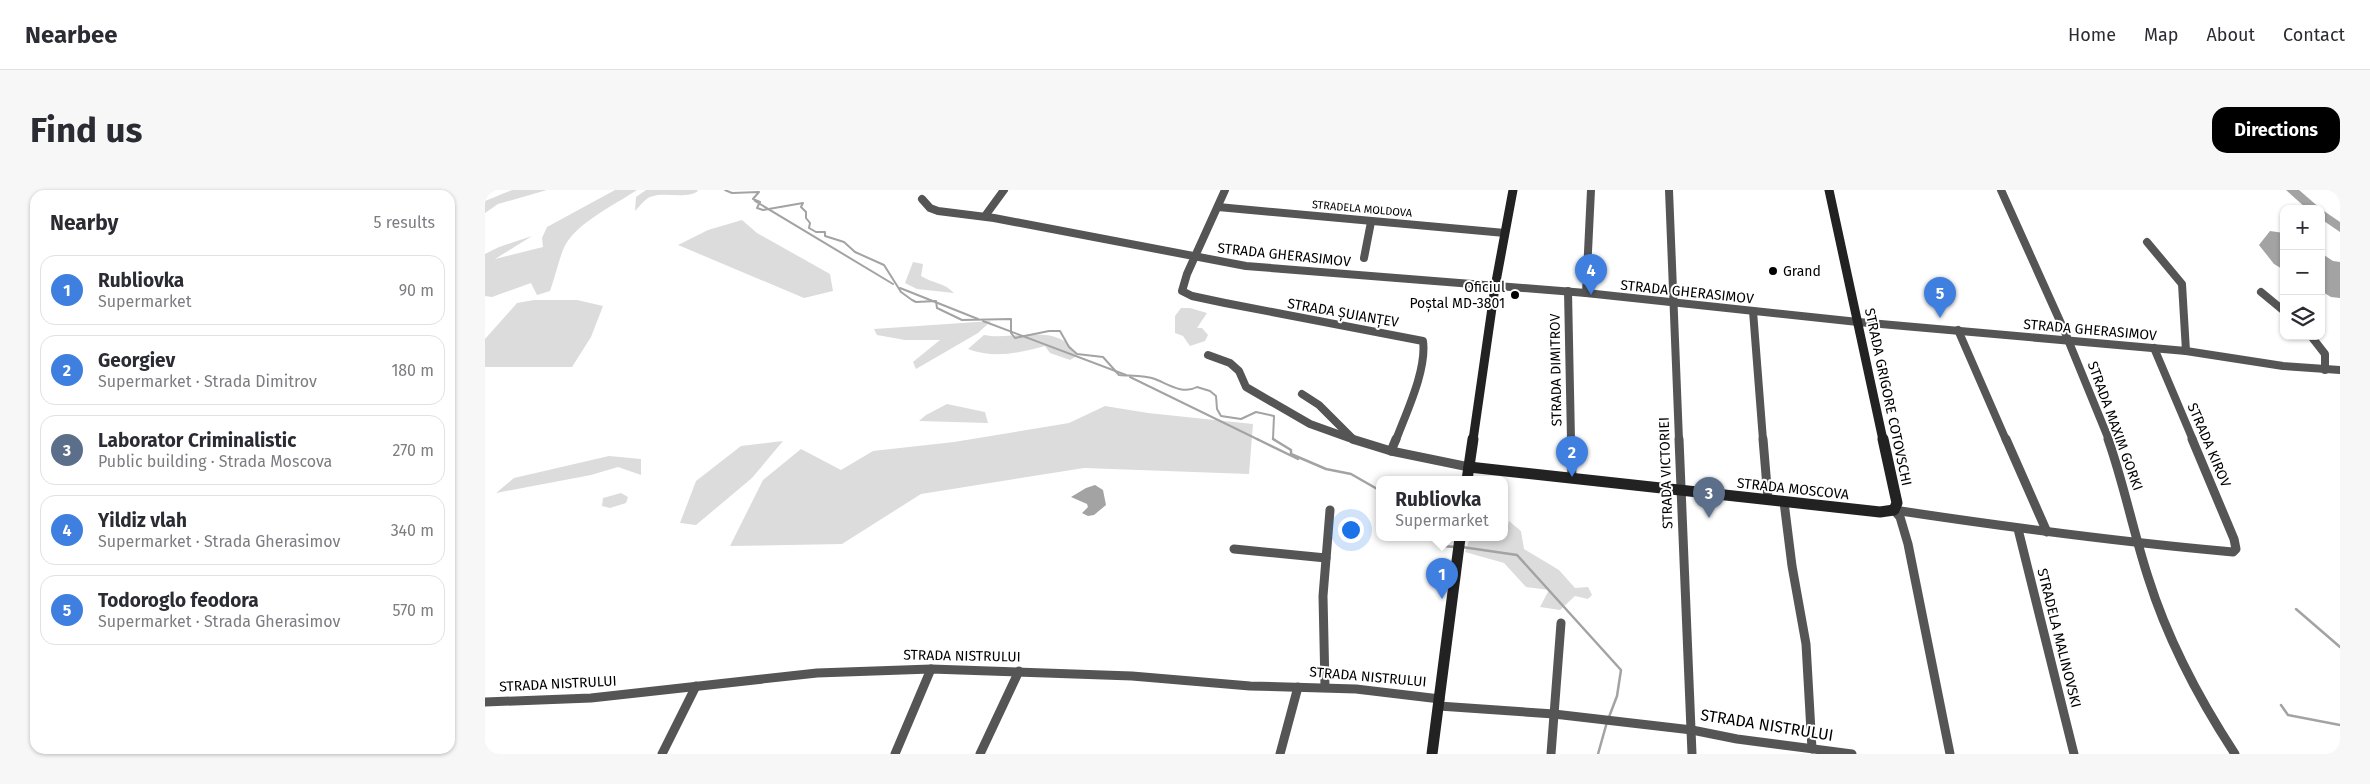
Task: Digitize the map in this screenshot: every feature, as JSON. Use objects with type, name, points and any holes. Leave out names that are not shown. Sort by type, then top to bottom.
[{"type":"street","points":[[985,216],[1004,190]]},
{"type":"street","points":[[1195,257],[1225,190]]},
{"type":"street","points":[[1468,476],[1495,287],[1513,190]]},
{"type":"street","points":[[1586,293],[1591,190]]},
{"type":"street","name":"STRADA VICTORIEI","points":[[1669,190],[1692,754]]},
{"type":"street","name":"STRADA GRIGORE COTOVSCHI","points":[[1829,190],[1897,503],[1894,510],[1900,517],[1908,544],[1950,754]]},
{"type":"street","name":"STRADA MAXIM GORKI","points":[[2001,190],[2069,342],[2120,473],[2138,544],[2161,614],[2190,680],[2235,754]]},
{"type":"street","name":"STRADA GHERASIMOV","points":[[922,198],[930,208],[938,211],[985,216],[1195,257],[1271,268],[1495,287],[1568,291],[1675,304],[1858,322],[2185,351],[2308,368],[2340,370]]},
{"type":"street","name":"STRADELA MOLDOVA","points":[[1218,207],[1505,233]]},
{"type":"street","points":[[1364,258],[1371,222]]},
{"type":"street","points":[[2147,242],[2182,284],[2185,351]]},
{"type":"street","name":"STRADA ȘUIANȚEV","points":[[1195,257],[1182,287],[1185,294],[1423,341],[1425,350],[1410,401],[1391,451]]},
{"type":"street","name":"STRADA DIMITROV","points":[[1568,291],[1572,478]]},
{"type":"street","points":[[2261,292],[2280,308]]},
{"type":"street","points":[[1753,311],[1768,500]]},
{"type":"street","points":[[1957,330],[2047,532]]},
{"type":"street","points":[[2315,340],[2328,357],[2325,370]]},
{"type":"street","name":"STRADA KIROV","points":[[2153,348],[2234,539],[2236,549],[2233,552]]},
{"type":"street","name":"STRADA MOSCOVA","points":[[1208,355],[1230,363],[1239,372],[1246,387],[1310,424],[1365,445],[1469,467],[1880,512],[1894,510],[2018,529],[2138,544],[2233,552]]},
{"type":"street","name":"STRADA MOSCOVA","points":[[1301,394],[1326,411],[1352,439]]},
{"type":"street","points":[[1784,502],[1792,566],[1806,644],[1812,749]]},
{"type":"street","points":[[1325,687],[1323,623],[1330,510]]},
{"type":"street","name":"STRADELA MALINOVSKI","points":[[2018,529],[2074,754]]},
{"type":"street","points":[[1432,754],[1460,541]]},
{"type":"street","points":[[1234,549],[1326,558]]},
{"type":"street","points":[[1551,754],[1561,623]]},
{"type":"street","points":[[895,754],[931,669]]},
{"type":"street","name":"STRADA NISTRULUI","points":[[485,702],[591,698],[817,673],[931,669],[1019,671],[1132,676],[1250,686],[1356,688],[1439,702],[1692,730],[1737,739],[1852,754]]},
{"type":"street","points":[[980,754],[1019,671]]},
{"type":"street","points":[[662,754],[695,686]]},
{"type":"street","points":[[1280,754],[1298,687]]},
{"type":"shaded area","points":[[512,190],[547,190],[498,204],[485,213],[485,201]]},
{"type":"shaded area","points":[[615,190],[637,190],[595,216],[568,241],[563,250],[550,291],[537,295],[531,283],[492,297],[485,296],[485,254],[499,247],[532,236],[495,259],[543,247],[542,238],[547,227]]},
{"type":"shaded area","points":[[646,190],[698,191],[687,195],[656,195],[644,201],[635,211],[636,197]]},
{"type":"shaded area","points":[[742,220],[757,233],[830,274],[833,291],[804,298],[678,245],[708,230]]},
{"type":"shaded area","points":[[2270,231],[2280,232],[2280,268],[2274,264],[2259,245]]},
{"type":"shaded area","points":[[2325,256],[2333,261],[2340,262],[2340,298],[2331,297],[2325,293]]},
{"type":"shaded area","points":[[913,262],[923,264],[921,276],[947,287],[954,293],[917,289],[905,283]]},
{"type":"shaded area","points":[[534,300],[577,300],[603,306],[591,337],[572,367],[485,367],[485,339],[517,303]]},
{"type":"shaded area","points":[[1181,308],[1190,308],[1207,313],[1197,328],[1202,328],[1208,335],[1205,341],[1190,346],[1183,336],[1175,333],[1175,316]]},
{"type":"shaded area","points":[[991,321],[978,333],[916,369],[913,362],[940,340],[905,340],[877,335],[874,329]]},
{"type":"shaded area","points":[[984,335],[1048,336],[1060,339],[1069,345],[1077,356],[1070,360],[1050,353],[1045,346],[1007,354],[988,354],[968,349]]},
{"type":"shaded area","points":[[947,404],[985,412],[988,423],[919,421]]},
{"type":"shaded area","points":[[1105,406],[1148,413],[1253,424],[1249,474],[1084,468],[921,494],[842,544],[730,546],[763,480],[801,449],[841,470],[873,451],[954,442],[1069,423]]},
{"type":"shaded area","points":[[783,441],[752,478],[696,525],[680,523],[696,481],[741,446]]},
{"type":"shaded area","points":[[609,456],[641,459],[641,475],[618,467],[591,475],[496,493],[514,478]]},
{"type":"shaded area","points":[[1095,485],[1103,490],[1106,505],[1094,515],[1088,516],[1082,513],[1088,507],[1087,504],[1071,497]]},
{"type":"shaded area","points":[[621,493],[628,497],[626,503],[610,508],[602,506],[603,498]]},
{"type":"shaded area","points":[[1509,521],[1521,531],[1524,549],[1559,570],[1575,588],[1588,587],[1592,595],[1588,599],[1575,596],[1560,610],[1540,607],[1549,590],[1526,587],[1504,563],[1465,552],[1469,541],[1508,541]]},
{"type":"waterway","points":[[725,190],[732,193],[759,192],[753,199],[760,202],[759,204]]},
{"type":"waterway","points":[[2292,190],[2310,205]]},
{"type":"waterway","points":[[755,201],[759,204]]},
{"type":"waterway","points":[[768,209],[803,203],[801,207],[806,212],[806,218],[810,223],[809,228],[816,232],[825,232],[825,236],[844,242],[855,252],[884,265],[901,292],[912,300],[916,302],[933,301]]},
{"type":"waterway","points":[[759,204],[768,209]]},
{"type":"waterway","points":[[759,204],[757,208],[768,209]]},
{"type":"waterway","points":[[768,209],[893,284]]},
{"type":"waterway","points":[[2325,216],[2340,228]]},
{"type":"waterway","points":[[900,288],[933,301]]},
{"type":"waterway","points":[[933,301],[936,302]]},
{"type":"waterway","points":[[936,302],[978,319]]},
{"type":"waterway","points":[[936,302],[937,308],[962,320],[1011,319],[1011,332]]},
{"type":"waterway","points":[[983,321],[1011,332]]},
{"type":"waterway","points":[[1023,336],[1049,331],[1060,331],[1069,347],[1077,354],[1103,357],[1115,371]]},
{"type":"waterway","points":[[1011,332],[1023,336]]},
{"type":"waterway","points":[[1011,332],[1015,338],[1023,336]]},
{"type":"waterway","points":[[1023,336],[1115,371]]},
{"type":"waterway","points":[[1115,371],[1126,375]]},
{"type":"waterway","points":[[1115,371],[1119,375],[1151,378],[1181,389],[1186,390],[1197,387],[1210,391],[1216,396],[1217,409],[1221,416],[1241,419],[1256,412],[1274,416],[1273,439]]},
{"type":"waterway","points":[[1130,377],[1259,440]]},
{"type":"waterway","points":[[1257,439],[1298,459]]},
{"type":"waterway","points":[[1273,439],[1291,450],[1291,454],[1326,469],[1351,474],[1376,488]]},
{"type":"waterway","points":[[1438,541],[1442,546],[1456,547]]},
{"type":"waterway","points":[[1462,547],[1517,555],[1621,670],[1617,696],[1609,717]]},
{"type":"waterway","points":[[2296,609],[2340,647]]},
{"type":"waterway","points":[[2281,705],[2288,715],[2340,725]]},
{"type":"waterway","points":[[1598,754],[1607,722]]},
{"type":"place","name":"Grand","points":[[1773,271]]},
{"type":"place","name":"Oficiul Poștal MD-3801","points":[[1515,295]]},
{"type":"place","name":"Yildiz vlah","points":[[1591,295]]},
{"type":"place","name":"Todoroglo feodora","points":[[1940,318]]},
{"type":"place","name":"Georgiev","points":[[1572,477]]},
{"type":"place","name":"Laborator Criminalistic","points":[[1709,518]]},
{"type":"place","name":"Rubliovka","points":[[1442,599]]}]
